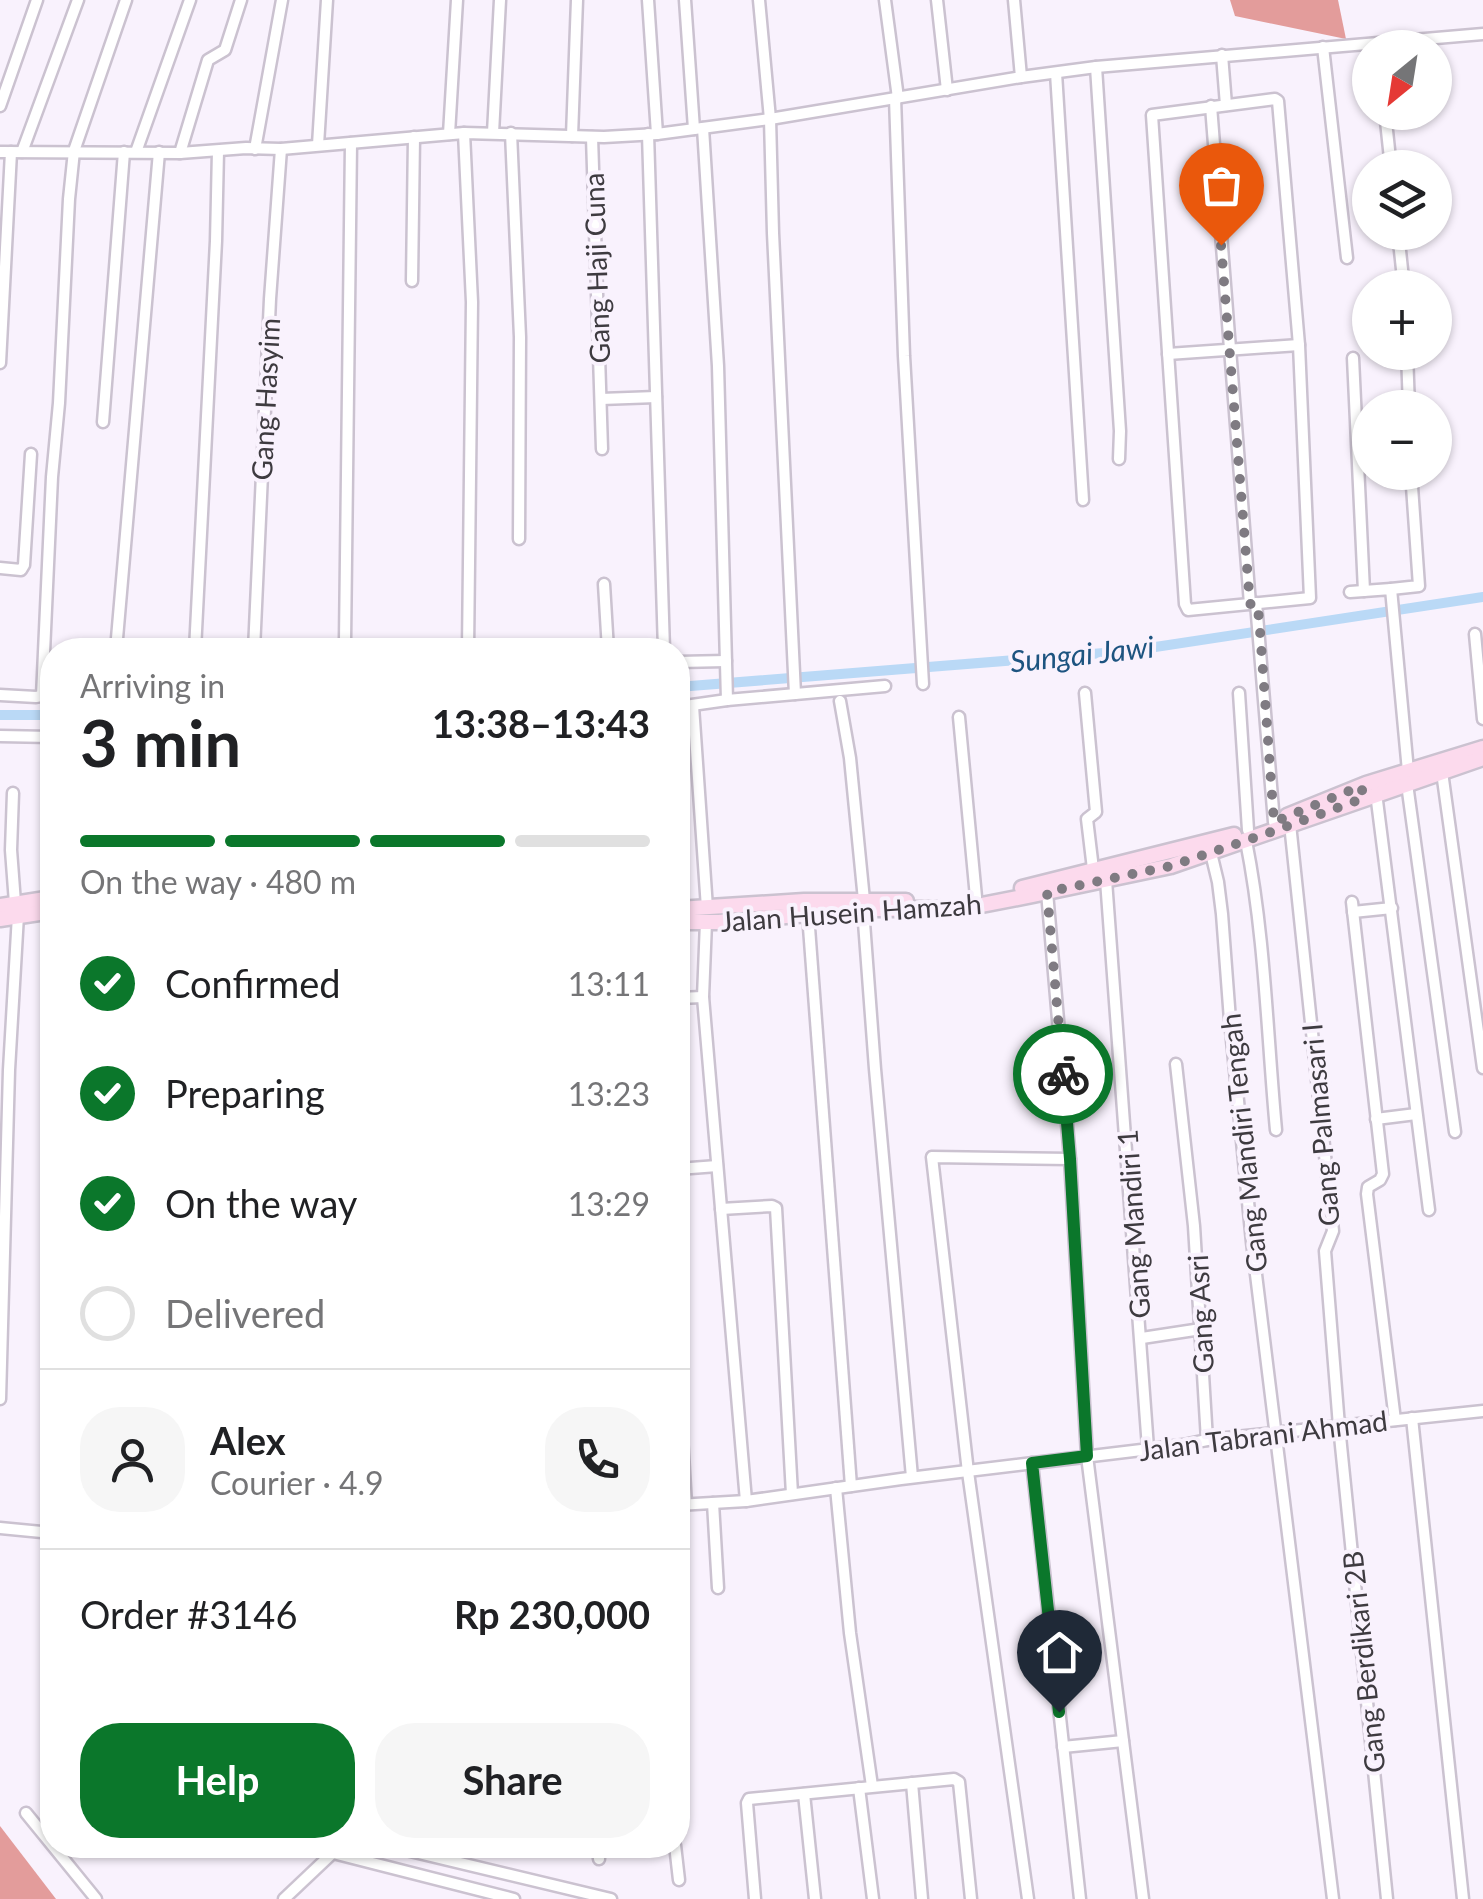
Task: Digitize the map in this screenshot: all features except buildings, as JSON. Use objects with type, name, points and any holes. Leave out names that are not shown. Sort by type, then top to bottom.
[{"type":"street","points":[[0,106],[36,0]]},
{"type":"street","points":[[0,363],[11,152],[78,0]]},
{"type":"street","points":[[48,638],[52,477],[74,151],[126,0]]},
{"type":"street","points":[[102,422],[130,152],[190,0]]},
{"type":"street","points":[[180,153],[208,60],[225,50],[241,0]]},
{"type":"street","points":[[255,149],[282,0]]},
{"type":"street","points":[[318,145],[326,0]]},
{"type":"street","points":[[449,134],[457,0]]},
{"type":"street","points":[[494,133],[500,0]]},
{"type":"street","points":[[572,136],[578,0]]},
{"type":"street","points":[[648,0],[664,638]]},
{"type":"street","points":[[685,0],[718,366],[727,696]]},
{"type":"street","points":[[758,0],[770,119],[795,690]]},
{"type":"street","points":[[885,0],[897,98],[904,356],[922,679]]},
{"type":"street","points":[[938,0],[947,90]]},
{"type":"street","points":[[1014,0],[1021,77]]},
{"type":"street","points":[[1452,37],[1483,34]]},
{"type":"street","points":[[11,152],[281,149],[464,133],[592,137],[652,134],[770,119],[1056,72],[1352,45]]},
{"type":"street","points":[[1323,46],[1346,258]]},
{"type":"street","points":[[1222,55],[1226,104]]},
{"type":"street","points":[[1096,67],[1119,458]]},
{"type":"street","points":[[1056,72],[1083,500]]},
{"type":"street","points":[[1278,101],[1298,346],[1310,598],[1188,610],[1152,114],[1226,104],[1278,101]]},
{"type":"street","points":[[1211,106],[1228,349],[1253,603],[1259,617],[1274,822]]},
{"type":"street","points":[[464,133],[472,302],[468,638]]},
{"type":"street","points":[[511,133],[520,337],[519,539]]},
{"type":"street","points":[[412,281],[414,137]]},
{"type":"street","name":"Gang Haji Cuna","points":[[592,137],[602,449]]},
{"type":"street","points":[[345,638],[351,143]]},
{"type":"street","name":"Gang Hasyim","points":[[255,638],[281,149]]},
{"type":"street","points":[[196,638],[218,151]]},
{"type":"street","points":[[117,638],[158,152]]},
{"type":"street","points":[[1168,354],[1298,346]]},
{"type":"street","points":[[1354,370],[1364,592]]},
{"type":"street","points":[[601,398],[656,397]]},
{"type":"street","points":[[0,568],[21,570],[24,565],[31,454]]},
{"type":"street","points":[[1350,592],[1392,594],[1419,586],[1412,490]]},
{"type":"street","points":[[604,584],[607,638]]},
{"type":"street","points":[[1392,594],[1407,778],[1456,1132]]},
{"type":"street","points":[[1475,634],[1483,719]]},
{"type":"street","points":[[690,662],[726,664]]},
{"type":"street","points":[[746,1500],[702,997],[707,915],[692,706],[727,696],[885,686]]},
{"type":"street","points":[[1086,693],[1096,812],[1087,819],[1093,869]]},
{"type":"street","points":[[1238,693],[1247,836],[1263,964],[1276,1130]]},
{"type":"street","points":[[0,696],[40,695]]},
{"type":"street","points":[[840,701],[850,758],[912,1478]]},
{"type":"street","points":[[958,716],[976,897]]},
{"type":"street","points":[[0,736],[40,737]]},
{"type":"street","name":"Jalan Husein Hamzah","points":[[690,911],[707,915],[808,914],[863,904],[976,897],[1106,880],[1211,853],[1274,822],[1483,748]]},
{"type":"street","name":"Jalan Husein Hamzah","points":[[1407,778],[1442,772],[1483,758]]},
{"type":"street","points":[[1442,772],[1483,1068]]},
{"type":"street","points":[[1367,792],[1392,908],[1429,1210]]},
{"type":"street","name":"Jalan Husein Hamzah","points":[[690,919],[804,900],[961,909],[1047,892],[1093,869],[1290,824],[1367,792]]},
{"type":"street","points":[[0,1398],[13,793]]},
{"type":"street","name":"Gang Palmasari I","points":[[1290,824],[1333,1231],[1325,1251],[1339,1426]]},
{"type":"street","name":"Gang Mandiri Tengah","points":[[1211,853],[1222,914],[1249,1212],[1334,1899]]},
{"type":"street","name":"Gang Mandiri 1","points":[[1106,880],[1148,1448]]},
{"type":"street","points":[[1047,892],[1070,1159],[1087,1456],[1143,1899]]},
{"type":"street","points":[[0,919],[11,908],[40,901]]},
{"type":"street","points":[[1392,908],[1352,907],[1383,1174],[1368,1187],[1368,1194],[1395,1420]]},
{"type":"street","points":[[11,908],[40,910]]},
{"type":"street","points":[[808,914],[851,1486]]},
{"type":"street","points":[[690,998],[702,997]]},
{"type":"street","name":"Gang Asri","points":[[1176,1064],[1190,1187],[1207,1440]]},
{"type":"street","points":[[1376,1119],[1416,1114]]},
{"type":"street","points":[[1028,1899],[968,1472],[932,1157],[1070,1159]]},
{"type":"street","points":[[690,1168],[717,1166]]},
{"type":"street","points":[[721,1210],[775,1207],[792,1494]]},
{"type":"street","points":[[1142,1338],[1200,1330]]},
{"type":"street","name":"Jalan Tabrani Ahmad","points":[[690,1504],[1207,1440],[1483,1411]]},
{"type":"street","points":[[1412,1418],[1463,1899]]},
{"type":"street","name":"Gang Berdikari 2B","points":[[1339,1426],[1387,1899]]},
{"type":"street","points":[[1032,1463],[1080,1899]]},
{"type":"street","points":[[836,1488],[873,1899]]},
{"type":"street","points":[[713,1503],[718,1588]]},
{"type":"street","points":[[0,1528],[40,1532]]},
{"type":"street","points":[[1063,1747],[1123,1741]]},
{"type":"street","points":[[755,1899],[749,1798],[954,1778],[960,1782],[971,1899]]},
{"type":"street","points":[[912,1783],[922,1899]]},
{"type":"street","points":[[804,1794],[815,1899]]},
{"type":"street","points":[[26,1813],[40,1830]]},
{"type":"street","points":[[63,1858],[96,1899]]},
{"type":"street","points":[[284,1899],[327,1858]]},
{"type":"street","points":[[369,1858],[514,1899]]},
{"type":"street","points":[[440,1858],[611,1899]]},
{"type":"street","points":[[676,1858],[679,1880]]},
{"type":"shaded area","points":[[1230,0],[1338,0],[1346,39],[1235,16]]},
{"type":"shaded area","points":[[0,1826],[56,1899],[0,1899]]},
{"type":"waterway","name":"Sungai Jawi","points":[[690,686],[1129,651],[1483,597]]},
{"type":"waterway","name":"Sungai Jawi","points":[[0,715],[40,715]]},
{"type":"way so far","points":[[1063,1074],[1047,892],[1171,866],[1364,798],[1361,786],[1274,822],[1259,617],[1256,603],[1250,604],[1221,245]]},
{"type":"route","points":[[1059,1712],[1032,1463],[1087,1456],[1063,1074]]}]
